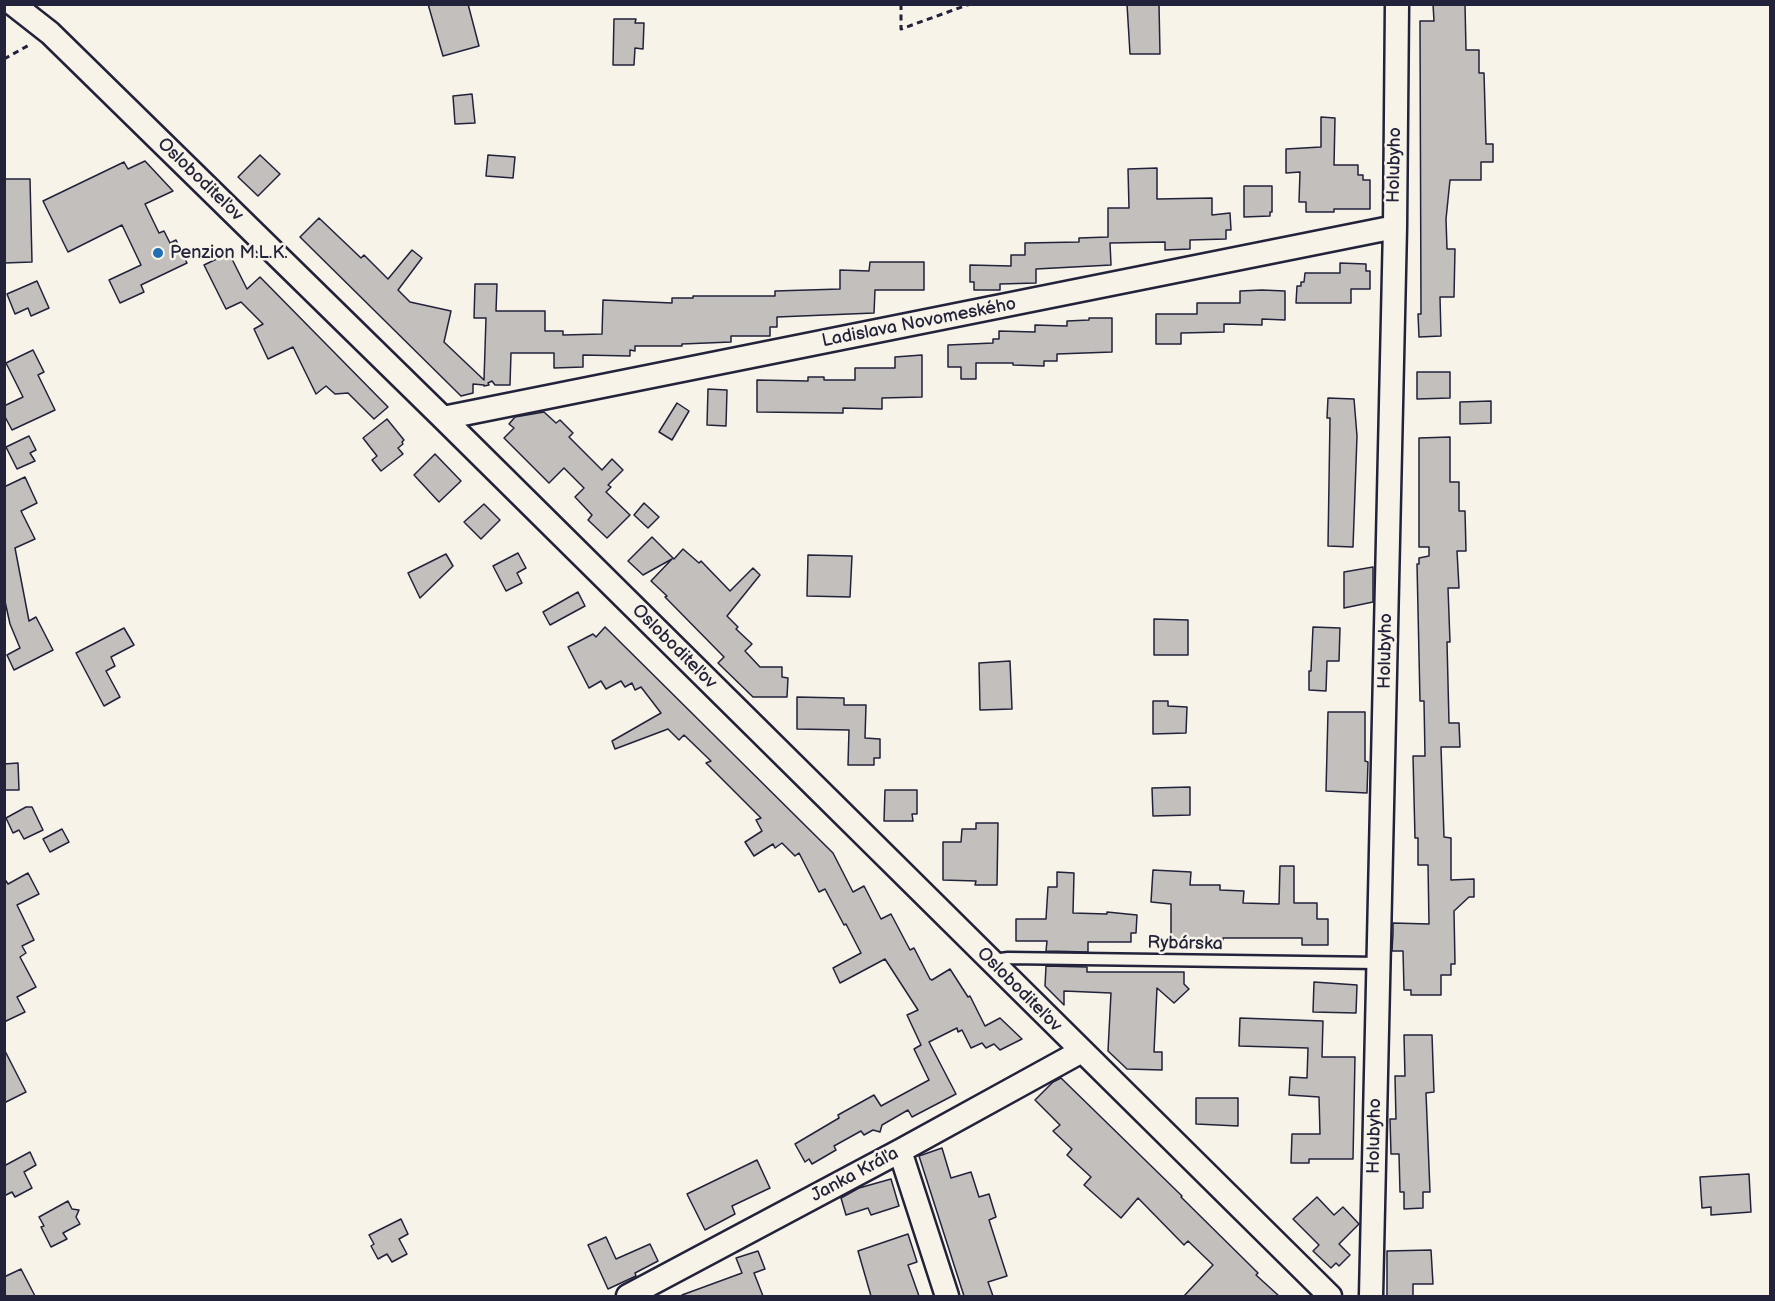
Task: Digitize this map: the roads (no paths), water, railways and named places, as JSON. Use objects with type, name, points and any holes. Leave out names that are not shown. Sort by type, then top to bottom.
[{"type":"street","name":"Osloboditeľov","points":[[13,4],[50,33],[443,418],[1080,1052],[1330,1296]]},
{"type":"street","name":"Holubyho","points":[[1371,1296],[1395,227],[1397,4]]},
{"type":"street","name":"Ladislava Novomeského","points":[[443,418],[1395,227]]},
{"type":"street","name":"Janka Kráľa","points":[[628,1296],[1080,1052]]},
{"type":"street","points":[[900,1151],[947,1296]]},
{"type":"lane","name":"Rybárska","points":[[990,961],[1008,958],[1379,963]]},
{"type":"place","name":"Penzion M.L.K.","points":[[158,253]]}]
